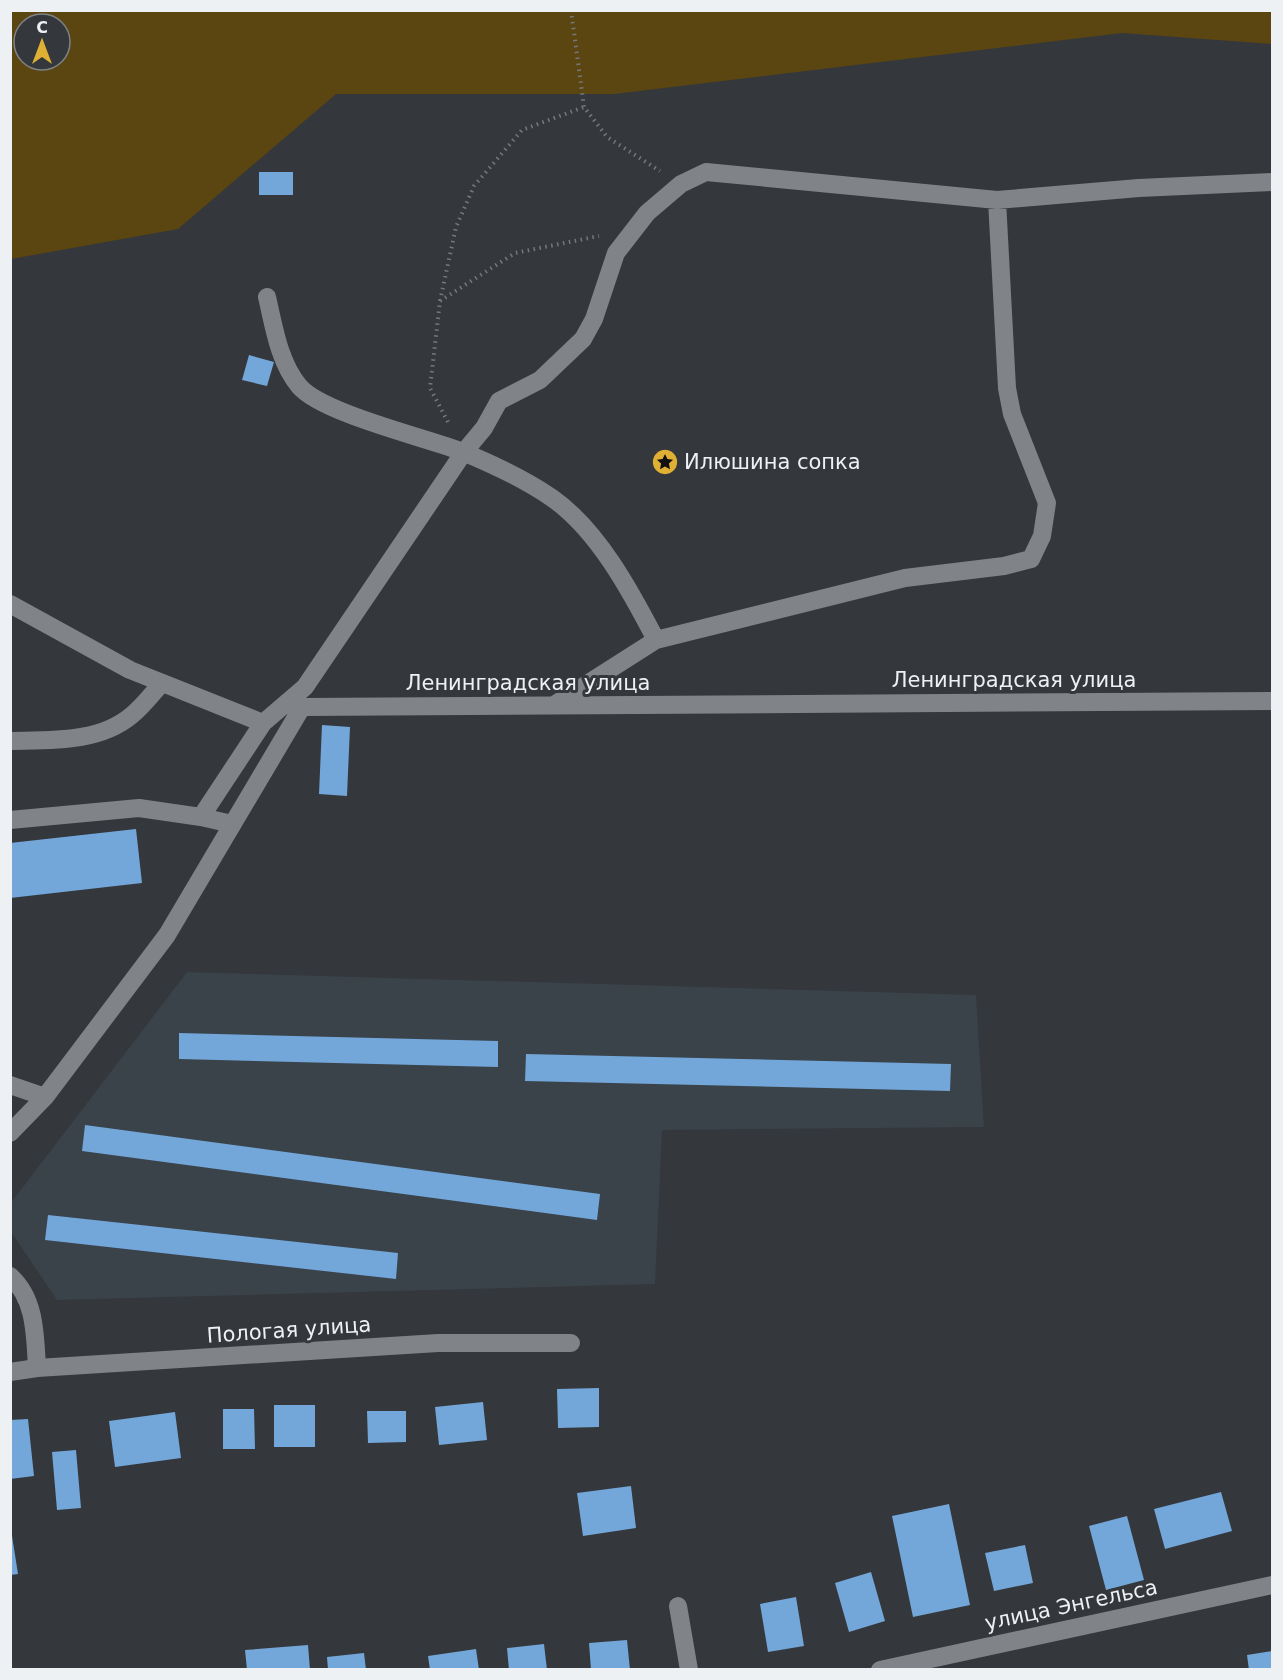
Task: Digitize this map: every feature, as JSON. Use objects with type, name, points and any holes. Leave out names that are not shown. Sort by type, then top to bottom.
[{"type":"street","points":[[201,817],[263,723],[305,687],[464,452],[484,428],[499,401],[540,380],[583,339],[594,319],[616,253],[647,213],[681,184],[706,172],[997,200],[1139,188],[1272,182]]},
{"type":"street","points":[[554,705],[656,640],[905,578],[1004,566],[1031,559],[1042,536],[1047,503],[1012,414],[1007,388],[997,200]]},
{"type":"street","points":[[267,297],[281,356],[299,388],[337,410],[464,452],[554,499],[592,537],[626,583],[656,640]]},
{"type":"street","points":[[10,604],[161,684],[263,723]]},
{"type":"street","points":[[10,741],[74,740],[108,729],[132,716],[161,684]]},
{"type":"street","name":"Ленинградская улица","points":[[10,1133],[45,1097],[166,935],[302,707],[1272,701]]},
{"type":"street","points":[[10,820],[139,808],[232,824]]},
{"type":"street","points":[[10,1085],[45,1097]]},
{"type":"street","points":[[10,1275],[17,1282],[34,1319],[37,1368]]},
{"type":"street","name":"Пологая улица","points":[[10,1372],[37,1368],[438,1343],[571,1343]]},
{"type":"street","name":"улица Энгельса","points":[[880,1670],[1272,1585]]},
{"type":"street","points":[[678,1606],[689,1670]]},
{"type":"path","points":[[571,10],[584,107],[607,137],[681,184]]},
{"type":"path","points":[[464,452],[430,388],[440,301],[456,227],[474,186],[522,130],[584,107]]},
{"type":"path","points":[[440,301],[515,252],[634,229]]},
{"type":"shaded area","points":[[11,10],[1272,10],[1272,44],[1122,33],[614,94],[336,94],[178,229],[11,259]]},
{"type":"shaded area","points":[[187,972],[976,995],[984,1127],[662,1130],[655,1284],[57,1300],[11,1232],[10,1204]]},
{"type":"building","points":[[259,172],[293,172],[293,195],[259,195]]},
{"type":"building","points":[[249,355],[274,362],[267,386],[242,380]]},
{"type":"building","points":[[322,725],[350,727],[347,796],[319,794]]},
{"type":"building","points":[[136,829],[142,883],[10,898],[10,843]]},
{"type":"building","points":[[179,1033],[498,1041],[498,1067],[179,1059]]},
{"type":"building","points":[[526,1054],[951,1064],[950,1091],[525,1081]]},
{"type":"building","points":[[85,1125],[600,1194],[597,1220],[82,1151]]},
{"type":"building","points":[[48,1215],[398,1253],[396,1279],[45,1240]]},
{"type":"building","points":[[599,1388],[599,1427],[558,1428],[557,1389]]},
{"type":"building","points":[[483,1402],[487,1440],[439,1445],[435,1407]]},
{"type":"building","points":[[274,1405],[315,1405],[315,1447],[274,1447]]},
{"type":"building","points":[[223,1409],[254,1409],[255,1449],[223,1449]]},
{"type":"building","points":[[367,1411],[406,1411],[406,1442],[368,1443]]},
{"type":"building","points":[[175,1412],[181,1458],[115,1467],[109,1421]]},
{"type":"building","points":[[28,1419],[34,1476],[10,1479],[10,1420]]},
{"type":"building","points":[[76,1450],[81,1508],[57,1510],[52,1452]]},
{"type":"building","points":[[631,1486],[636,1528],[583,1536],[577,1493]]},
{"type":"building","points":[[1221,1492],[1232,1531],[1165,1549],[1154,1509]]},
{"type":"building","points":[[949,1504],[970,1605],[913,1617],[892,1516]]},
{"type":"building","points":[[1127,1516],[1144,1580],[1106,1590],[1089,1526]]},
{"type":"building","points":[[10,1523],[18,1574],[10,1575]]},
{"type":"building","points":[[1025,1545],[1033,1583],[994,1591],[985,1553]]},
{"type":"building","points":[[871,1572],[885,1621],[849,1632],[835,1583]]},
{"type":"building","points":[[796,1597],[804,1646],[768,1652],[760,1604]]},
{"type":"building","points":[[627,1640],[630,1670],[591,1670],[589,1643]]},
{"type":"building","points":[[544,1644],[547,1670],[509,1670],[507,1648]]},
{"type":"building","points":[[308,1645],[310,1670],[247,1670],[245,1650]]},
{"type":"building","points":[[476,1649],[479,1670],[430,1670],[428,1656]]},
{"type":"building","points":[[1272,1651],[1272,1670],[1249,1670],[1247,1655]]},
{"type":"building","points":[[364,1653],[366,1670],[328,1670],[327,1657]]},
{"type":"place","name":"Илюшина сопка","points":[[665,462]]}]
